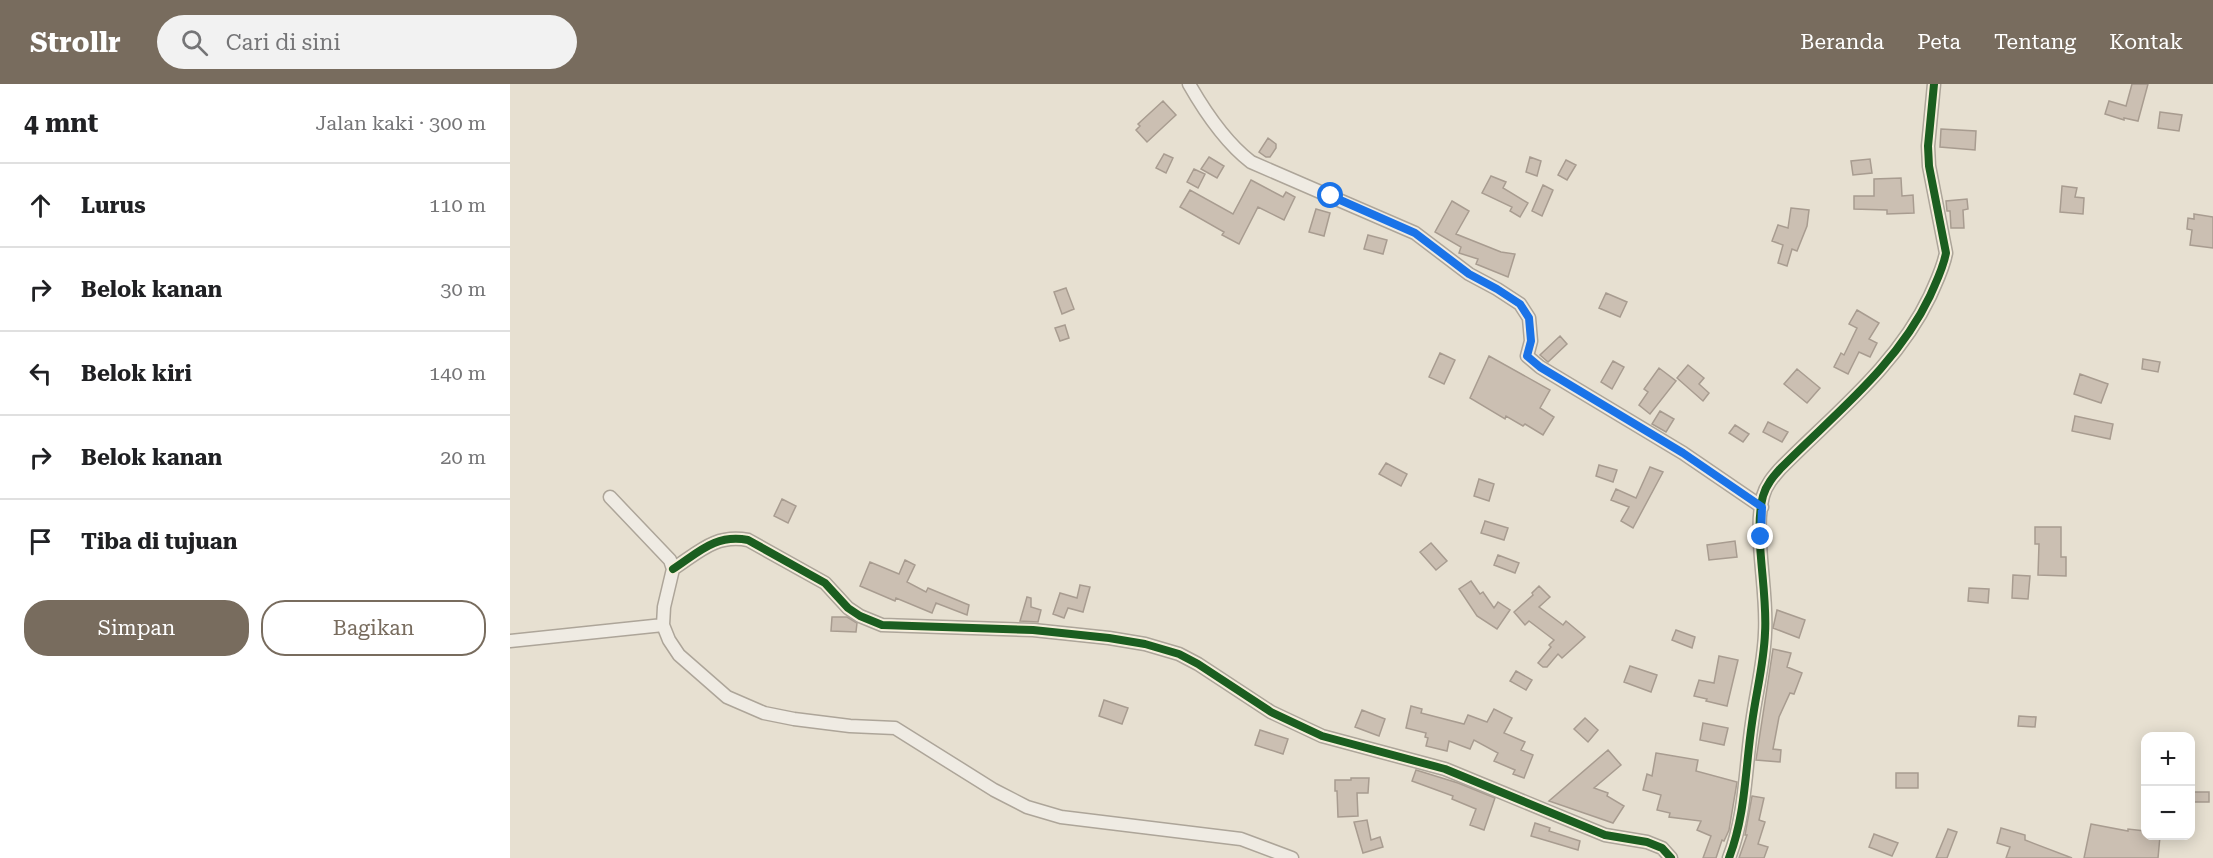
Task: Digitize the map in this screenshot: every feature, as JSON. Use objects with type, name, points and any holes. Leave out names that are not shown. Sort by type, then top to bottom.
[{"type":"street","points":[[1189,84],[1204,110],[1245,157],[1258,166],[1415,233],[1469,274],[1520,304],[1529,318],[1531,341],[1527,356],[1540,367],[1683,453],[1762,507]]},
{"type":"street","points":[[1729,858],[1735,843],[1744,803],[1750,732],[1766,633],[1763,495],[1769,482],[1878,374],[1922,313],[1944,265],[1946,253],[1929,166],[1934,84]]},
{"type":"street","points":[[610,497],[670,560],[673,569],[664,607],[663,625],[669,640],[679,655],[726,697],[764,712],[849,726],[895,728],[994,790],[1028,807],[1061,817],[1241,839],[1292,858]]},
{"type":"street","points":[[673,569],[716,542],[726,538],[736,538],[748,540],[825,583],[848,608],[882,625],[1033,630],[1145,644],[1179,654],[1271,712],[1322,736],[1445,769],[1605,834],[1647,842],[1662,848],[1671,858]]},
{"type":"street","points":[[510,641],[663,625]]},
{"type":"building","points":[[2132,84],[2148,84],[2138,121],[2124,118],[2124,120],[2105,114],[2109,101],[2126,106]]},
{"type":"building","points":[[1163,101],[1176,115],[1147,142],[1136,130],[1140,126],[1138,124]]},
{"type":"building","points":[[2160,112],[2182,115],[2179,131],[2158,128]]},
{"type":"building","points":[[1941,129],[1976,131],[1975,150],[1940,147]]},
{"type":"building","points":[[1268,138],[1276,144],[1276,148],[1270,157],[1266,157],[1259,152]]},
{"type":"building","points":[[1164,154],[1173,158],[1166,173],[1156,168]]},
{"type":"building","points":[[1209,157],[1224,166],[1217,178],[1201,169]]},
{"type":"building","points":[[1530,157],[1541,161],[1537,176],[1526,172]]},
{"type":"building","points":[[1870,159],[1872,173],[1853,175],[1851,161]]},
{"type":"building","points":[[1566,160],[1576,165],[1567,180],[1558,175]]},
{"type":"building","points":[[1194,169],[1205,174],[1198,188],[1187,182]]},
{"type":"building","points":[[1491,176],[1506,182],[1503,188],[1528,203],[1520,217],[1510,211],[1512,207],[1482,193]]},
{"type":"building","points":[[1901,178],[1902,196],[1913,195],[1914,213],[1887,214],[1887,210],[1854,209],[1854,196],[1874,196],[1874,179]]},
{"type":"building","points":[[1251,180],[1283,197],[1286,192],[1295,197],[1284,220],[1258,207],[1239,244],[1222,235],[1224,232],[1180,207],[1190,190],[1233,214]]},
{"type":"building","points":[[1543,185],[1553,190],[1542,216],[1532,211]]},
{"type":"building","points":[[2062,186],[2077,188],[2075,197],[2084,198],[2083,214],[2060,212]]},
{"type":"building","points":[[1967,199],[1968,209],[1963,210],[1964,228],[1951,228],[1950,211],[1947,211],[1946,201]]},
{"type":"building","points":[[1452,201],[1469,211],[1456,234],[1501,252],[1515,254],[1508,277],[1476,264],[1478,259],[1459,253],[1461,247],[1435,232]]},
{"type":"building","points":[[1791,208],[1809,210],[1807,226],[1797,251],[1792,249],[1787,266],[1778,263],[1783,245],[1772,241],[1778,225],[1788,228]]},
{"type":"building","points":[[1316,209],[1330,213],[1324,236],[1309,232]]},
{"type":"building","points":[[2194,214],[2213,217],[2213,248],[2190,245],[2192,230],[2187,229],[2188,218],[2194,219]]},
{"type":"building","points":[[1368,235],[1387,240],[1383,254],[1364,249]]},
{"type":"building","points":[[1066,288],[1074,309],[1062,314],[1054,292]]},
{"type":"building","points":[[1606,293],[1627,302],[1620,317],[1599,308]]},
{"type":"building","points":[[1857,310],[1879,323],[1869,339],[1877,343],[1870,357],[1859,352],[1848,374],[1834,367],[1841,353],[1844,355],[1857,328],[1849,324]]},
{"type":"building","points":[[1065,325],[1069,338],[1060,341],[1055,328]]},
{"type":"building","points":[[1560,336],[1567,344],[1548,362],[1540,355]]},
{"type":"building","points":[[1440,353],[1455,360],[1444,384],[1429,377]]},
{"type":"building","points":[[1489,356],[1550,390],[1540,408],[1554,417],[1543,435],[1506,416],[1505,419],[1470,398]]},
{"type":"building","points":[[2143,359],[2160,362],[2158,372],[2142,369]]},
{"type":"building","points":[[1613,361],[1624,367],[1612,389],[1601,382]]},
{"type":"building","points":[[1688,365],[1704,378],[1699,384],[1709,393],[1703,401],[1677,378]]},
{"type":"building","points":[[1659,368],[1676,381],[1650,414],[1639,405],[1648,392],[1644,389]]},
{"type":"building","points":[[1797,369],[1820,388],[1807,403],[1784,384]]},
{"type":"building","points":[[2080,374],[2108,384],[2101,403],[2074,394]]},
{"type":"building","points":[[1660,411],[1674,419],[1666,432],[1652,424]]},
{"type":"building","points":[[2075,416],[2113,424],[2110,439],[2072,431]]},
{"type":"building","points":[[1768,422],[1788,432],[1782,442],[1763,432]]},
{"type":"building","points":[[1735,425],[1749,434],[1743,442],[1729,433]]},
{"type":"building","points":[[1386,463],[1407,474],[1401,486],[1379,474]]},
{"type":"building","points":[[1599,465],[1617,470],[1613,482],[1596,476]]},
{"type":"building","points":[[1650,467],[1663,472],[1633,528],[1621,521],[1629,507],[1611,500],[1616,489],[1636,498]]},
{"type":"building","points":[[1479,479],[1494,484],[1489,501],[1474,496]]},
{"type":"building","points":[[782,499],[796,506],[788,523],[774,516]]},
{"type":"building","points":[[1485,521],[1508,528],[1504,540],[1481,533]]},
{"type":"building","points":[[2035,527],[2061,527],[2061,557],[2066,557],[2066,576],[2038,575],[2039,544],[2035,544]]},
{"type":"building","points":[[1735,541],[1737,557],[1709,560],[1707,545]]},
{"type":"building","points":[[1431,543],[1447,561],[1436,570],[1420,552]]},
{"type":"building","points":[[1498,555],[1519,563],[1515,573],[1494,565]]},
{"type":"building","points":[[905,560],[915,565],[907,582],[926,592],[928,588],[969,605],[967,615],[936,603],[932,613],[860,586],[870,562],[899,574]]},
{"type":"building","points":[[2013,575],[2030,576],[2028,599],[2012,598]]},
{"type":"building","points":[[1471,581],[1480,594],[1483,592],[1494,608],[1498,602],[1510,610],[1497,629],[1477,616],[1459,589]]},
{"type":"building","points":[[1080,585],[1090,587],[1083,612],[1068,608],[1064,618],[1053,614],[1060,593],[1077,598]]},
{"type":"building","points":[[1539,586],[1550,597],[1539,607],[1563,625],[1566,621],[1585,637],[1562,658],[1558,654],[1547,667],[1538,663],[1554,640],[1529,621],[1525,625],[1514,612],[1533,595],[1532,593]]},
{"type":"building","points":[[1969,588],[1989,589],[1988,603],[1968,601]]},
{"type":"building","points":[[1027,597],[1031,598],[1031,607],[1041,610],[1038,622],[1020,621]]},
{"type":"building","points":[[1777,610],[1805,620],[1799,638],[1773,628]]},
{"type":"building","points":[[832,617],[847,617],[857,623],[856,632],[831,631]]},
{"type":"building","points":[[1676,630],[1695,637],[1692,648],[1672,640]]},
{"type":"building","points":[[1773,649],[1791,653],[1787,667],[1802,673],[1794,694],[1790,693],[1779,717],[1773,749],[1781,750],[1780,762],[1756,760]]},
{"type":"building","points":[[1719,656],[1738,660],[1727,706],[1694,696],[1699,680],[1714,683]]},
{"type":"building","points":[[1630,666],[1657,675],[1651,692],[1624,682]]},
{"type":"building","points":[[1516,671],[1532,680],[1526,690],[1510,681]]},
{"type":"building","points":[[1104,700],[1128,708],[1122,724],[1099,716]]},
{"type":"building","points":[[1411,706],[1422,709],[1421,713],[1464,724],[1468,715],[1487,722],[1494,709],[1512,718],[1504,733],[1525,742],[1521,750],[1533,755],[1524,778],[1513,774],[1515,770],[1494,761],[1498,753],[1474,740],[1470,749],[1449,741],[1447,751],[1426,746],[1428,738],[1425,737],[1426,733],[1406,728]]},
{"type":"building","points":[[1362,710],[1385,719],[1379,736],[1355,727]]},
{"type":"building","points":[[2019,716],[2036,717],[2035,727],[2018,726]]},
{"type":"building","points":[[1585,718],[1598,730],[1588,742],[1574,729]]},
{"type":"building","points":[[1703,723],[1728,728],[1724,745],[1700,740]]},
{"type":"building","points":[[1260,730],[1288,739],[1283,754],[1255,745]]},
{"type":"building","points":[[1608,750],[1621,765],[1594,788],[1608,793],[1607,796],[1624,806],[1613,823],[1549,801]]},
{"type":"building","points":[[1656,753],[1698,760],[1696,771],[1737,782],[1729,830],[1724,841],[1722,840],[1716,858],[1703,858],[1711,836],[1697,830],[1701,821],[1669,817],[1670,813],[1657,810],[1661,795],[1643,790],[1647,774],[1652,776]]},
{"type":"building","points":[[1416,770],[1495,798],[1484,830],[1470,825],[1476,809],[1452,799],[1453,796],[1412,781]]},
{"type":"building","points":[[1896,773],[1918,773],[1918,788],[1896,788]]},
{"type":"building","points":[[1351,778],[1369,778],[1368,793],[1357,793],[1358,816],[1338,817],[1335,780],[1351,780]]},
{"type":"building","points":[[2195,792],[2209,792],[2209,802],[2195,802]]},
{"type":"building","points":[[1752,796],[1764,798],[1759,820],[1765,822],[1758,844],[1768,847],[1764,858],[1739,858],[1747,835],[1745,835]]},
{"type":"building","points":[[1367,820],[1371,840],[1380,837],[1383,847],[1363,853],[1354,822]]},
{"type":"building","points":[[1535,823],[1550,828],[1549,831],[1580,841],[1578,850],[1531,836]]},
{"type":"building","points":[[2091,824],[2128,831],[2128,829],[2141,831],[2141,840],[2160,840],[2158,858],[2084,858]]},
{"type":"building","points":[[2001,828],[2025,835],[2025,840],[2072,858],[2006,858],[2010,847],[1997,843]]},
{"type":"building","points":[[1948,829],[1957,832],[1947,858],[1936,858]]},
{"type":"building","points":[[1874,834],[1898,843],[1892,856],[1869,847]]},
{"type":"cycle path","points":[[1729,858],[1742,808],[1752,723],[1762,667],[1765,599],[1760,545],[1760,511],[1763,496],[1772,478],[1780,469],[1862,388],[1900,345],[1916,322],[1939,275],[1946,253],[1929,166],[1928,146],[1934,84]]},
{"type":"cycle path","points":[[673,569],[717,542],[748,540],[825,583],[848,608],[882,625],[1033,630],[1145,644],[1179,654],[1271,712],[1322,736],[1445,769],[1605,835],[1647,842],[1662,848],[1671,858]]},
{"type":"route","points":[[1331,196],[1415,233],[1469,274],[1520,304],[1529,318],[1531,341],[1527,356],[1581,393],[1683,453],[1762,507],[1761,537]]}]
